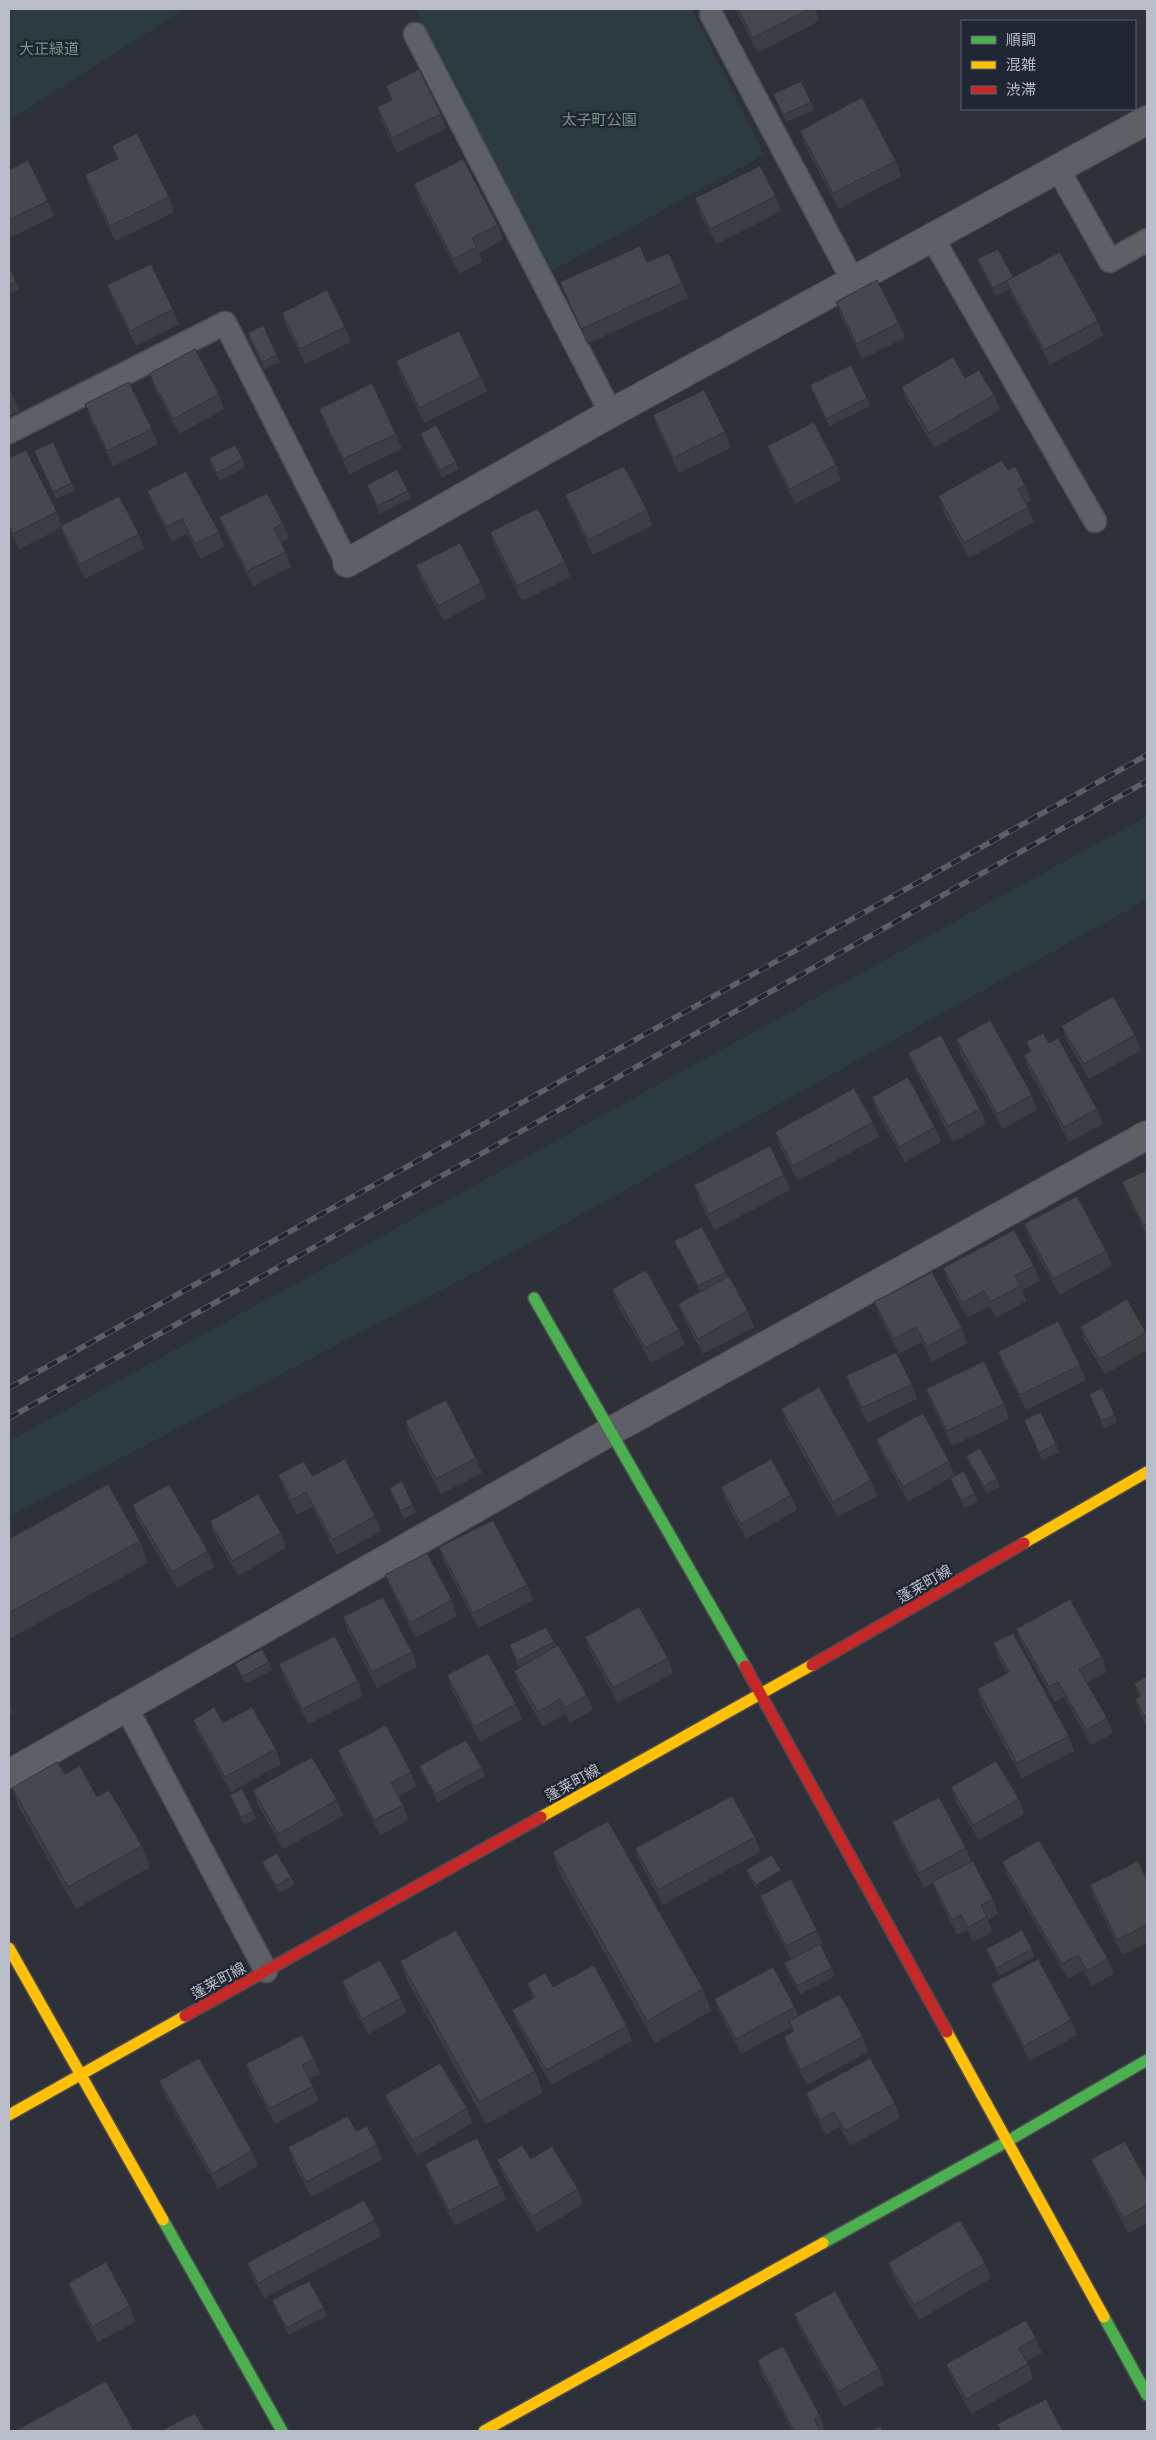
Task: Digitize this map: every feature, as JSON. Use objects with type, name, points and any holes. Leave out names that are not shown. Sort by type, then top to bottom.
[{"type":"street","points":[[347,562],[611,413],[1147,120]]},
{"type":"street","points":[[9,1774],[610,1431],[1147,1135]]},
{"type":"street","points":[[534,1298],[761,1694],[1147,2395]]},
{"type":"street","name":"蓬莱町線","points":[[9,2115],[761,1694],[1147,1472]]},
{"type":"street","points":[[9,1948],[282,2431]]},
{"type":"street","points":[[484,2431],[1006,2142],[1147,2060]]},
{"type":"lane","points":[[710,14],[853,281]]},
{"type":"lane","points":[[414,34],[611,413]]},
{"type":"lane","points":[[1058,169],[1110,261],[1147,240]]},
{"type":"lane","points":[[932,237],[1095,521]]},
{"type":"lane","points":[[9,432],[225,323],[347,562]]},
{"type":"lane","points":[[126,1707],[266,1971]]},
{"type":"green space","name":"大正緑道","points":[[9,9],[185,9],[13,118],[9,123]]},
{"type":"green space","name":"太子町公園","points":[[415,9],[692,9],[764,155],[552,271]]},
{"type":"green space","points":[[1147,816],[1147,899],[512,1253],[9,1517],[9,1441]]},
{"type":"building","points":[[738,9],[809,9],[753,38]]},
{"type":"building","points":[[419,69],[441,114],[392,138],[377,107],[392,100],[386,86]]},
{"type":"building","points":[[801,81],[811,102],[783,115],[773,94]]},
{"type":"building","points":[[862,97],[896,161],[833,193],[800,131]]},
{"type":"building","points":[[137,133],[169,197],[110,226],[85,175],[118,159],[112,146]]},
{"type":"building","points":[[463,159],[498,225],[472,238],[477,247],[453,259],[414,184]]},
{"type":"building","points":[[28,160],[48,201],[9,220],[9,170]]},
{"type":"building","points":[[760,166],[776,196],[710,229],[695,198]]},
{"type":"building","points":[[640,246],[647,262],[669,253],[682,283],[581,329],[560,282]]},
{"type":"building","points":[[998,249],[1013,277],[993,288],[977,259]]},
{"type":"building","points":[[1060,252],[1098,321],[1044,350],[1006,281]]},
{"type":"building","points":[[151,264],[173,309],[130,331],[107,285]]},
{"type":"building","points":[[9,267],[16,282],[9,285]]},
{"type":"building","points":[[877,280],[899,323],[857,344],[836,302]]},
{"type":"building","points":[[327,290],[345,327],[300,349],[282,313]]},
{"type":"building","points":[[263,325],[277,355],[262,362],[248,333]]},
{"type":"building","points":[[459,331],[481,377],[419,408],[396,361]]},
{"type":"building","points":[[195,349],[219,394],[173,419],[149,374]]},
{"type":"building","points":[[953,357],[965,378],[979,370],[994,395],[929,433],[901,387]]},
{"type":"building","points":[[851,365],[867,398],[826,419],[810,385]]},
{"type":"building","points":[[129,382],[152,429],[107,451],[85,404]]},
{"type":"building","points":[[372,383],[396,434],[343,459],[319,409]]},
{"type":"building","points":[[9,387],[13,396],[9,398]]},
{"type":"building","points":[[704,390],[725,432],[673,458],[653,415]]},
{"type":"building","points":[[814,422],[836,465],[790,489],[767,446]]},
{"type":"building","points":[[436,425],[456,462],[440,470],[420,434]]},
{"type":"building","points":[[53,442],[72,483],[53,492],[34,451]]},
{"type":"building","points":[[235,445],[243,459],[217,473],[209,458]]},
{"type":"building","points":[[26,450],[57,512],[13,534],[9,525],[9,458]]},
{"type":"building","points":[[1002,460],[1008,470],[1015,466],[1025,485],[1018,489],[1028,507],[964,543],[938,496]]},
{"type":"building","points":[[624,466],[647,510],[588,540],[565,495]]},
{"type":"building","points":[[397,469],[408,491],[377,506],[367,485]]},
{"type":"building","points":[[186,471],[219,532],[195,544],[182,519],[166,527],[147,491]]},
{"type":"building","points":[[267,493],[283,523],[274,528],[286,552],[247,571],[219,517]]},
{"type":"building","points":[[119,496],[139,534],[80,564],[60,526]]},
{"type":"building","points":[[538,508],[565,562],[517,586],[490,532]]},
{"type":"building","points":[[460,543],[481,583],[438,606],[416,565]]},
{"type":"building","points":[[1113,996],[1135,1035],[1084,1064],[1061,1026]]},
{"type":"building","points":[[990,1020],[1032,1095],[997,1114],[956,1039]]},
{"type":"building","points":[[1043,1033],[1049,1043],[1058,1038],[1097,1109],[1064,1127],[1024,1055],[1031,1051],[1026,1042]]},
{"type":"building","points":[[941,1035],[980,1109],[948,1126],[908,1053]]},
{"type":"building","points":[[908,1077],[935,1127],[899,1147],[872,1097]]},
{"type":"building","points":[[854,1088],[873,1122],[793,1166],[775,1132]]},
{"type":"building","points":[[770,1146],[784,1175],[709,1214],[694,1185]]},
{"type":"building","points":[[1147,1170],[1147,1224],[1143,1225],[1122,1182]]},
{"type":"building","points":[[1077,1196],[1106,1251],[1053,1279],[1024,1224]]},
{"type":"building","points":[[702,1227],[726,1272],[698,1286],[674,1241]]},
{"type":"building","points":[[1014,1230],[1034,1266],[1015,1276],[1021,1286],[990,1302],[984,1291],[962,1303],[943,1268]]},
{"type":"building","points":[[646,1270],[679,1330],[645,1348],[612,1289]]},
{"type":"building","points":[[932,1272],[962,1328],[927,1347],[916,1327],[894,1339],[874,1302]]},
{"type":"building","points":[[729,1276],[748,1311],[698,1339],[678,1304]]},
{"type":"building","points":[[1127,1299],[1146,1333],[1099,1359],[1080,1327]]},
{"type":"building","points":[[1058,1321],[1080,1365],[1020,1395],[998,1352]]},
{"type":"building","points":[[896,1352],[912,1384],[862,1408],[846,1376]]},
{"type":"building","points":[[984,1361],[1004,1404],[947,1431],[926,1389]]},
{"type":"building","points":[[819,1387],[871,1480],[833,1502],[781,1409]]},
{"type":"building","points":[[1102,1388],[1115,1415],[1101,1421],[1089,1394]]},
{"type":"building","points":[[446,1400],[476,1458],[436,1479],[405,1421]]},
{"type":"building","points":[[1041,1412],[1056,1444],[1039,1453],[1024,1420]]},
{"type":"building","points":[[923,1413],[949,1461],[903,1487],[876,1439]]},
{"type":"building","points":[[980,1448],[997,1479],[984,1486],[966,1456]]},
{"type":"building","points":[[345,1459],[375,1516],[332,1540],[306,1492],[292,1500],[278,1475],[304,1461],[312,1476]]},
{"type":"building","points":[[771,1459],[791,1495],[741,1524],[721,1487]]},
{"type":"building","points":[[964,1471],[975,1494],[961,1500],[950,1478]]},
{"type":"building","points":[[402,1481],[413,1505],[401,1511],[389,1488]]},
{"type":"building","points":[[108,1484],[140,1541],[9,1613],[9,1539]]},
{"type":"building","points":[[169,1484],[208,1551],[172,1572],[132,1505]]},
{"type":"building","points":[[258,1494],[281,1533],[232,1561],[210,1521]]},
{"type":"building","points":[[493,1520],[527,1585],[473,1613],[439,1547]]},
{"type":"building","points":[[427,1553],[452,1600],[410,1623],[385,1575]]},
{"type":"building","points":[[383,1597],[412,1652],[372,1672],[343,1617]]},
{"type":"building","points":[[1070,1599],[1102,1657],[1079,1669],[1107,1718],[1086,1730],[1058,1682],[1049,1687],[1016,1629]]},
{"type":"building","points":[[639,1607],[668,1658],[613,1688],[585,1637]]},
{"type":"building","points":[[546,1627],[554,1642],[517,1661],[509,1645]]},
{"type":"building","points":[[1013,1633],[1069,1736],[1017,1763],[977,1689],[1009,1672],[993,1643]]},
{"type":"building","points":[[335,1636],[358,1681],[302,1709],[279,1664]]},
{"type":"building","points":[[558,1645],[587,1695],[565,1708],[560,1699],[538,1712],[514,1671]]},
{"type":"building","points":[[262,1649],[269,1662],[242,1677],[235,1664]]},
{"type":"building","points":[[488,1653],[516,1704],[474,1727],[447,1675]]},
{"type":"building","points":[[1147,1676],[1146,1718],[1135,1699],[1141,1696],[1134,1684]]},
{"type":"building","points":[[214,1707],[223,1723],[252,1707],[276,1749],[225,1777],[193,1720]]},
{"type":"building","points":[[386,1725],[411,1772],[391,1783],[403,1805],[374,1820],[338,1750]]},
{"type":"building","points":[[466,1740],[482,1768],[435,1794],[419,1766]]},
{"type":"building","points":[[312,1757],[337,1800],[278,1834],[253,1790]]},
{"type":"building","points":[[996,1761],[1019,1799],[973,1825],[951,1787]]},
{"type":"building","points":[[57,1762],[65,1774],[80,1766],[97,1797],[109,1790],[142,1846],[68,1887],[12,1788]]},
{"type":"building","points":[[242,1789],[253,1811],[241,1817],[230,1795]]},
{"type":"building","points":[[732,1796],[755,1837],[658,1890],[635,1848]]},
{"type":"building","points":[[939,1797],[966,1848],[919,1873],[892,1822]]},
{"type":"building","points":[[608,1821],[703,1989],[647,2021],[552,1852]]},
{"type":"building","points":[[1039,1840],[1108,1959],[1087,1971],[1078,1955],[1062,1964],[1002,1862]]},
{"type":"building","points":[[277,1853],[291,1877],[276,1886],[262,1862]]},
{"type":"building","points":[[772,1855],[781,1870],[756,1885],[746,1870]]},
{"type":"building","points":[[973,1861],[993,1899],[981,1905],[987,1917],[968,1927],[961,1915],[952,1920],[932,1882]]},
{"type":"building","points":[[1138,1861],[1147,1880],[1147,1925],[1117,1940],[1090,1885]]},
{"type":"building","points":[[791,1879],[817,1930],[786,1946],[760,1896]]},
{"type":"building","points":[[456,1930],[535,2071],[479,2102],[400,1961]]},
{"type":"building","points":[[1022,1930],[1032,1949],[996,1968],[986,1949]]},
{"type":"building","points":[[820,1944],[832,1968],[797,1986],[784,1963]]},
{"type":"building","points":[[1038,1959],[1071,2020],[1024,2046],[991,1984]]},
{"type":"building","points":[[380,1960],[401,1998],[362,2019],[342,1981]]},
{"type":"building","points":[[594,1965],[627,2026],[546,2070],[512,2010],[535,1997],[527,1983],[545,1973],[553,1987]]},
{"type":"building","points":[[773,1967],[795,2007],[736,2039],[714,1999]]},
{"type":"building","points":[[840,1994],[863,2037],[801,2070],[784,2037],[794,2031],[789,2021]]},
{"type":"building","points":[[302,2035],[314,2059],[302,2065],[313,2086],[269,2109],[246,2064]]},
{"type":"building","points":[[199,2058],[252,2151],[212,2174],[159,2081]]},
{"type":"building","points":[[870,2058],[895,2103],[845,2131],[834,2112],[820,2120],[806,2093]]},
{"type":"building","points":[[440,2063],[467,2108],[412,2141],[385,2095]]},
{"type":"building","points":[[348,2116],[356,2131],[367,2126],[377,2145],[306,2182],[288,2147]]},
{"type":"building","points":[[477,2138],[500,2185],[449,2211],[425,2164]]},
{"type":"building","points":[[1125,2141],[1147,2182],[1147,2205],[1123,2218],[1091,2159]]},
{"type":"building","points":[[522,2145],[531,2159],[552,2146],[578,2189],[531,2217],[497,2160]]},
{"type":"building","points":[[364,2200],[375,2220],[258,2283],[247,2263]]},
{"type":"building","points":[[960,2220],[985,2263],[914,2305],[888,2263]]},
{"type":"building","points":[[106,2262],[130,2306],[92,2327],[68,2283]]},
{"type":"building","points":[[309,2281],[324,2308],[286,2328],[272,2300]]},
{"type":"building","points":[[835,2291],[879,2369],[838,2392],[794,2314]]},
{"type":"building","points":[[1026,2320],[1036,2338],[1019,2348],[1028,2364],[966,2399],[946,2364]]},
{"type":"building","points":[[783,2346],[820,2416],[814,2419],[820,2431],[794,2431],[757,2360]]},
{"type":"building","points":[[106,2381],[133,2429],[129,2431],[15,2431]]},
{"type":"building","points":[[1046,2399],[1063,2431],[1001,2431],[997,2424]]},
{"type":"building","points":[[195,2413],[205,2431],[161,2431]]},
{"type":"building","points":[[880,2426],[883,2431],[870,2431]]},
{"type":"railway","points":[[9,1388],[1147,755]]},
{"type":"railway","points":[[9,1418],[1147,781]]},
{"type":"traffic: fast","points":[[534,1298],[745,1666]]},
{"type":"traffic: fast","points":[[823,2243],[1006,2142],[1147,2060]]},
{"type":"traffic: fast","points":[[163,2220],[282,2431]]},
{"type":"traffic: fast","points":[[1104,2317],[1147,2395]]},
{"type":"traffic: slow","points":[[1024,1543],[1147,1472]]},
{"type":"traffic: slow","points":[[541,1817],[812,1665]]},
{"type":"traffic: slow","points":[[9,1948],[163,2220]]},
{"type":"traffic: slow","points":[[9,2115],[185,2016]]},
{"type":"traffic: slow","points":[[947,2032],[1104,2317]]},
{"type":"traffic: slow","points":[[484,2431],[823,2243]]},
{"type":"traffic: jam","points":[[812,1665],[1024,1543]]},
{"type":"traffic: jam","points":[[745,1666],[947,2032]]},
{"type":"traffic: jam","points":[[185,2016],[541,1817]]}]
